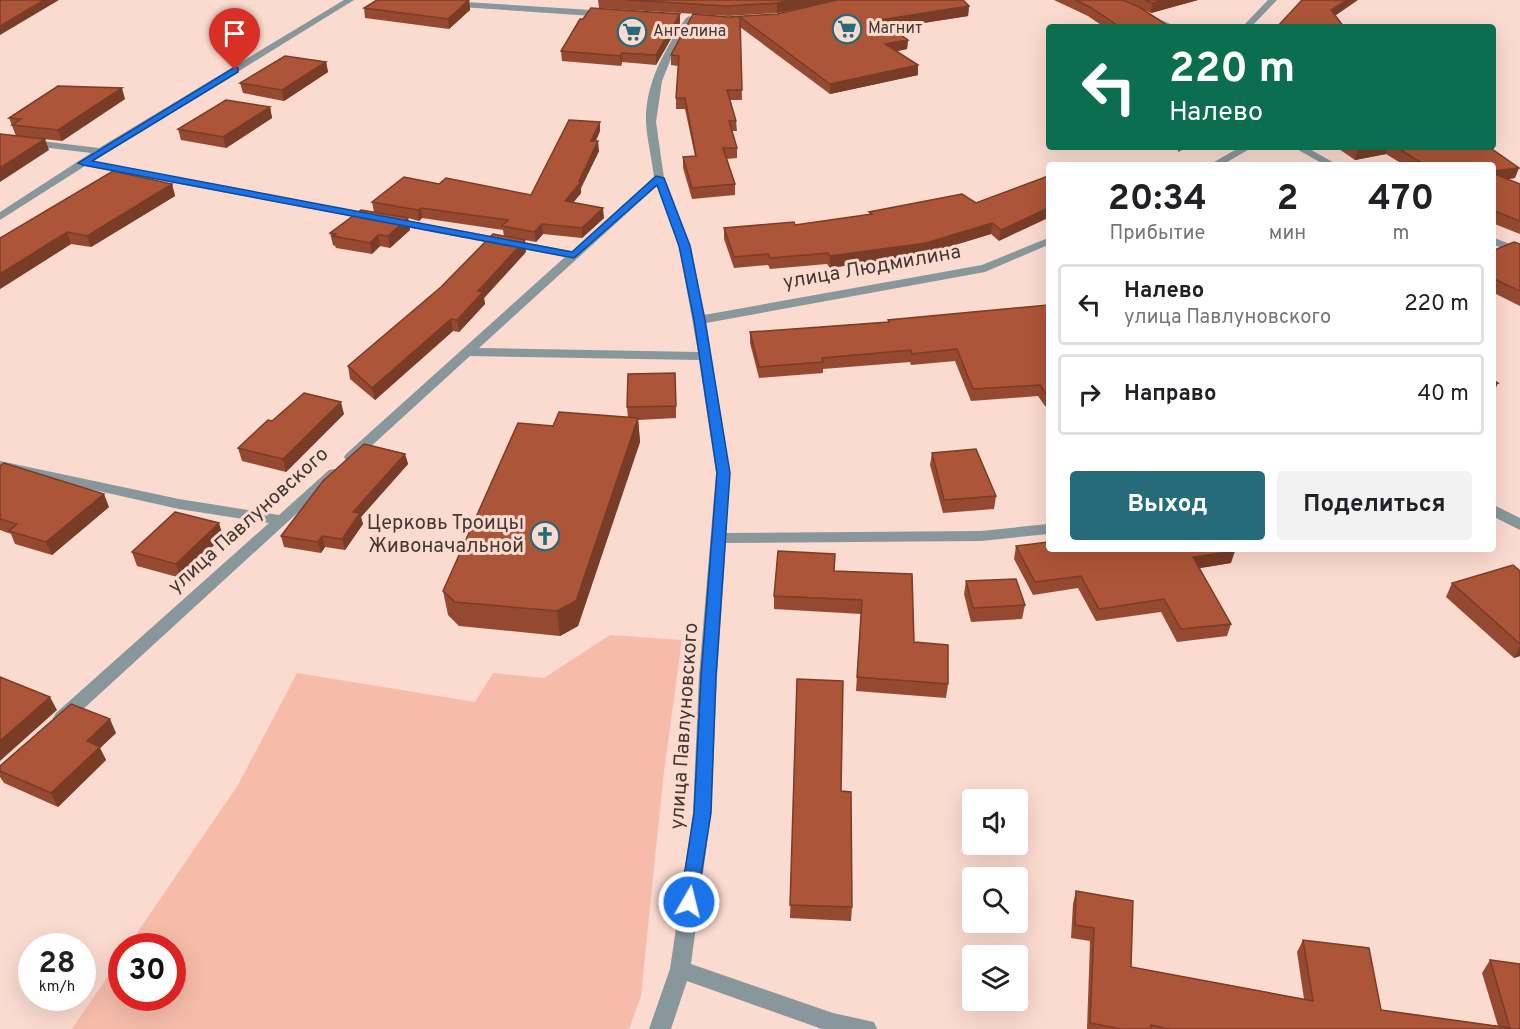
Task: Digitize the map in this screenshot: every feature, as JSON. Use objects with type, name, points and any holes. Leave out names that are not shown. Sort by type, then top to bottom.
[{"type":"street","points":[[0,217],[101,151],[350,0]]},
{"type":"street","points":[[1110,0],[1166,24]]},
{"type":"street","points":[[1249,24],[1273,0]]},
{"type":"street","points":[[439,3],[617,15]]},
{"type":"street","name":"улица Павлуновского","points":[[660,1029],[680,969],[702,813],[708,676],[723,473],[685,246],[659,178],[651,123],[653,93],[665,58],[688,19]]},
{"type":"street","points":[[0,139],[101,151]]},
{"type":"street","points":[[1220,162],[1242,150]]},
{"type":"street","points":[[1304,150],[1327,162]]},
{"type":"street","points":[[83,163],[574,255]]},
{"type":"street","name":"улица Павлуновского","points":[[53,727],[659,178]]},
{"type":"street","name":"улица Людмилина","points":[[699,320],[985,268],[1046,242]]},
{"type":"street","points":[[1496,242],[1520,252]]},
{"type":"street","points":[[467,352],[705,356]]},
{"type":"street","points":[[0,465],[179,504],[281,520]]},
{"type":"street","points":[[1496,511],[1520,525]]},
{"type":"street","points":[[719,538],[981,536],[1046,530]]},
{"type":"street","points":[[680,969],[833,1023],[866,1029]]},
{"type":"shaded area","points":[[610,635],[682,640],[663,779],[641,996],[629,1029],[72,1029],[84,1011],[96,1011],[96,994],[108,976],[108,1011],[186,1011],[186,933],[137,933],[238,785],[297,673],[475,702],[493,673],[544,678]]},
{"type":"building","points":[[0,0],[44,0],[0,26]]},
{"type":"building","points":[[377,0],[469,0],[448,19],[364,8]]},
{"type":"building","points":[[627,0],[793,0],[728,6]]},
{"type":"building","points":[[837,0],[963,0],[969,6],[880,20],[908,40],[885,44],[918,65],[830,84],[740,17],[742,90],[727,90],[736,121],[729,121],[737,148],[723,148],[735,184],[692,188],[683,157],[696,156],[685,98],[676,98],[679,56],[671,55],[693,14],[728,17],[777,14]]},
{"type":"building","points":[[1075,0],[1123,0],[1165,24],[1116,24]]},
{"type":"building","points":[[1145,0],[1165,0],[1152,3]]},
{"type":"building","points":[[1302,0],[1347,0],[1331,10],[1342,24],[1280,24]]},
{"type":"building","points":[[591,8],[680,14],[656,55],[622,53],[620,56],[561,51],[580,19],[583,19]]},
{"type":"building","points":[[285,56],[326,62],[282,90],[240,83]]},
{"type":"building","points":[[58,86],[122,88],[58,130],[12,125],[21,119],[9,118]]},
{"type":"building","points":[[226,100],[270,107],[223,137],[178,129]]},
{"type":"building","points":[[569,120],[600,122],[591,141],[598,141],[580,183],[565,201],[603,208],[582,228],[542,224],[534,232],[502,226],[508,220],[421,208],[418,210],[372,202],[404,177],[439,184],[446,178],[531,195]]},
{"type":"building","points":[[0,134],[45,139],[0,168]]},
{"type":"building","points":[[1401,150],[1493,150],[1519,168],[1496,171],[1496,162],[1420,162]]},
{"type":"building","points":[[113,171],[172,184],[87,236],[67,232],[0,274],[0,238]]},
{"type":"building","points":[[1496,175],[1520,184],[1520,221],[1496,212]]},
{"type":"building","points":[[1046,177],[1046,209],[1001,230],[992,223],[926,243],[830,256],[828,253],[770,258],[768,254],[734,257],[724,228],[794,222],[795,225],[872,214],[869,212],[962,194],[976,203]]},
{"type":"building","points":[[361,210],[408,218],[388,236],[378,235],[370,243],[333,236],[336,234],[330,233]]},
{"type":"building","points":[[493,234],[525,240],[478,291],[483,292],[457,320],[451,319],[372,388],[348,366],[441,287]]},
{"type":"building","points":[[1514,242],[1520,244],[1520,291],[1496,280],[1496,249]]},
{"type":"building","points":[[1046,305],[1046,394],[1040,385],[973,389],[957,349],[912,354],[911,350],[822,358],[823,362],[759,367],[750,332],[889,322],[888,320]]},
{"type":"building","points":[[675,373],[676,406],[627,407],[628,374]]},
{"type":"building","points":[[304,393],[341,402],[283,459],[238,448],[268,420],[272,421]]},
{"type":"building","name":"Церковь Троицы Живоначальной","points":[[559,412],[638,418],[576,601],[557,611],[455,602],[443,591],[518,423],[553,426]]},
{"type":"building","points":[[364,444],[405,454],[353,512],[360,513],[342,539],[322,536],[318,542],[281,536],[323,481]]},
{"type":"building","points":[[976,449],[996,496],[944,500],[932,453]]},
{"type":"building","points":[[4,463],[104,494],[46,542],[9,531],[17,524],[0,519],[0,466]]},
{"type":"building","points":[[175,512],[219,523],[176,564],[132,552]]},
{"type":"building","points":[[1046,542],[1046,552],[1228,552],[1193,557],[1231,624],[1181,629],[1164,599],[1099,609],[1081,576],[1035,582],[1016,546]]},
{"type":"building","points":[[778,551],[835,554],[834,571],[912,574],[914,642],[948,645],[948,684],[857,677],[862,600],[774,596]]},
{"type":"building","points":[[1513,565],[1520,571],[1520,644],[1452,583]]},
{"type":"building","points":[[1016,579],[1025,605],[973,608],[966,581]]},
{"type":"building","points":[[0,677],[50,697],[0,741]]},
{"type":"building","points":[[797,679],[843,681],[841,791],[851,792],[852,907],[790,905]]},
{"type":"building","points":[[71,704],[110,719],[87,741],[100,747],[51,793],[0,771],[0,766]]},
{"type":"building","points":[[1076,891],[1133,901],[1131,967],[1313,1001],[1303,940],[1369,948],[1381,1010],[1510,1028],[1490,960],[1520,964],[1520,1029],[1169,1029],[1151,1025],[1151,1029],[1121,1029],[1090,1023],[1094,928],[1075,925]]},
{"type":"place","name":"Магнит","points":[[847,29]]},
{"type":"place","name":"Ангелина","points":[[632,32]]},
{"type":"place","name":"Церковь Троицы Живоначальной","points":[[545,536]]},
{"type":"route","points":[[235,70],[83,163],[574,255],[659,178],[685,246],[723,473],[708,676],[702,813],[689,902]]}]
